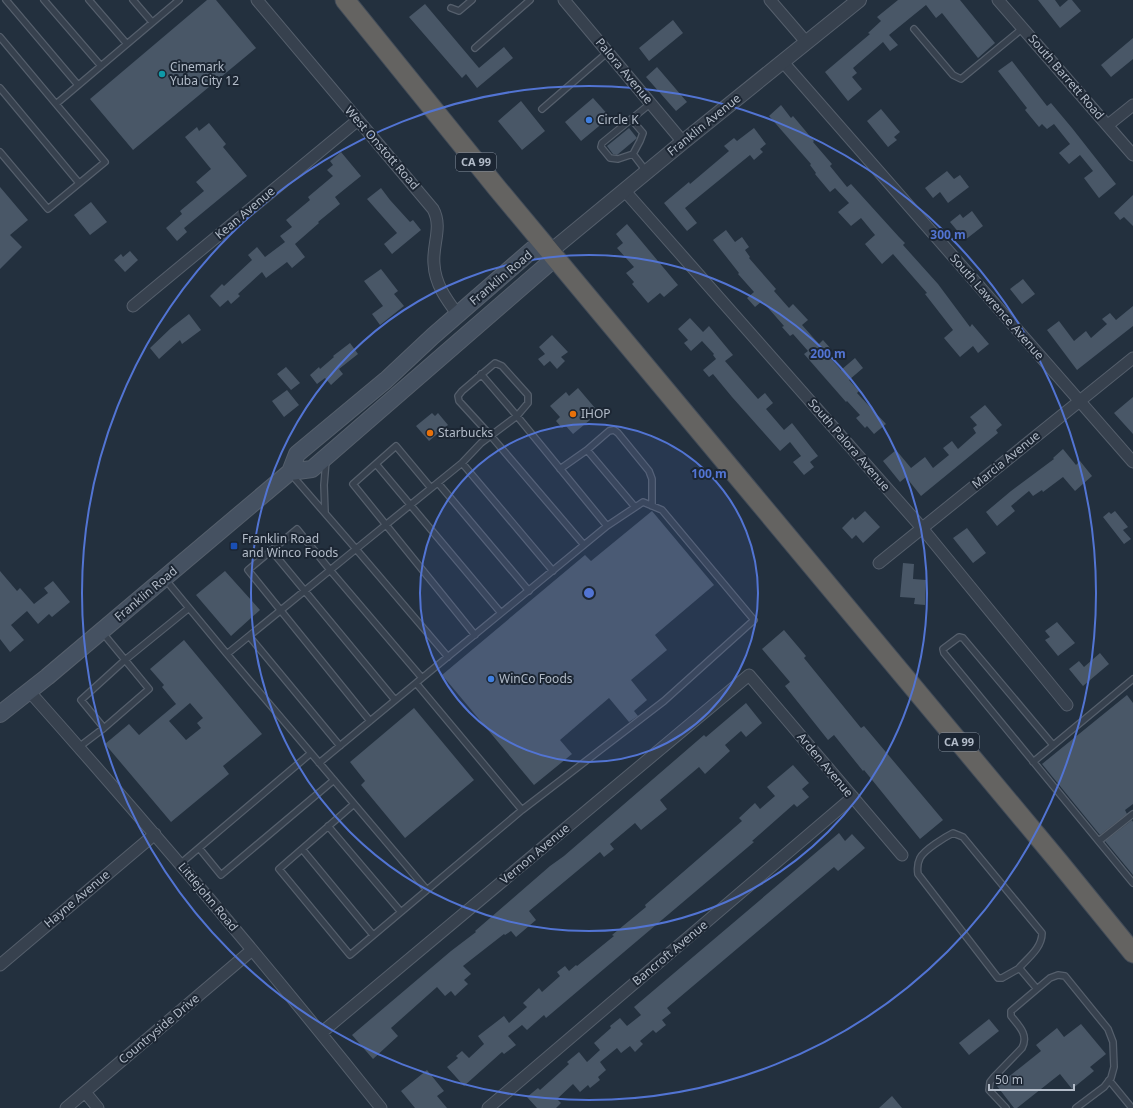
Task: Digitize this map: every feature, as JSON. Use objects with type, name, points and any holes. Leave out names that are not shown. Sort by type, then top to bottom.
[{"type":"highway","name":"CA 99","points":[[345,0],[497,188],[788,536],[1133,953]]},
{"type":"main road","name":"Franklin Road","points":[[0,714],[290,472],[297,454],[386,380],[458,315],[509,272],[533,249],[551,252],[547,265],[312,469],[290,472]]},
{"type":"street","name":"West Onstott Road","points":[[257,0],[425,198],[437,216],[438,225],[433,263],[436,276],[444,296],[458,315]]},
{"type":"street","name":"Palora Avenue","points":[[564,0],[683,142]]},
{"type":"street","points":[[770,0],[807,42]]},
{"type":"street","name":"Franklin Avenue","points":[[551,252],[646,171],[859,0]]},
{"type":"street","name":"South Barrett Road","points":[[998,0],[1133,155]]},
{"type":"street","name":"South Lawrence Avenue","points":[[783,62],[1133,462]]},
{"type":"street","points":[[1108,125],[1133,105]]},
{"type":"street","name":"Kean Avenue","points":[[132,306],[358,120]]},
{"type":"street","name":"South Palora Avenue","points":[[624,190],[922,528],[1067,705]]},
{"type":"street","name":"Marcia Avenue","points":[[879,563],[1133,358]]},
{"type":"street","name":"Arden Avenue","points":[[749,675],[902,855]]},
{"type":"street","name":"Vernon Avenue","points":[[321,1033],[749,675]]},
{"type":"street","name":"Littlejohn Road","points":[[29,691],[155,834],[321,1033],[381,1108]]},
{"type":"street","name":"Bancroft Avenue","points":[[488,1108],[852,797]]},
{"type":"street","name":"Hayne Avenue","points":[[0,965],[155,834]]},
{"type":"street","name":"Countryside Drive","points":[[66,1108],[252,950]]},
{"type":"street","points":[[84,1092],[98,1108]]},
{"type":"lane","points":[[6,0],[78,85]]},
{"type":"lane","points":[[44,0],[101,66]]},
{"type":"lane","points":[[89,0],[127,44]]},
{"type":"lane","points":[[133,0],[152,22]]},
{"type":"lane","points":[[56,104],[179,0]]},
{"type":"lane","points":[[451,8],[459,11],[472,0]]},
{"type":"lane","points":[[475,48],[530,0]]},
{"type":"lane","points":[[914,29],[953,75],[961,79],[1023,28]]},
{"type":"lane","points":[[0,37],[105,162],[48,209],[0,152]]},
{"type":"lane","points":[[542,109],[608,52]]},
{"type":"lane","points":[[0,88],[79,183]]},
{"type":"lane","points":[[631,119],[643,133],[640,141],[632,154],[618,159],[610,158],[601,147],[602,143],[650,103]]},
{"type":"lane","points":[[632,154],[646,171]]},
{"type":"lane","points":[[227,654],[462,464],[481,443],[491,436],[517,416],[528,403],[528,395],[502,366],[495,363],[458,396],[459,401],[491,436],[584,545]]},
{"type":"lane","points":[[482,374],[607,526]]},
{"type":"lane","points":[[560,469],[587,450],[609,431],[614,430],[649,471],[652,479],[652,506]]},
{"type":"lane","points":[[431,488],[396,446],[352,484],[475,635]]},
{"type":"lane","points":[[587,450],[635,507]]},
{"type":"lane","points":[[325,512],[324,485],[326,457]]},
{"type":"lane","points":[[376,464],[501,613]]},
{"type":"lane","points":[[462,464],[553,571]]},
{"type":"lane","points":[[290,472],[448,657]]},
{"type":"lane","points":[[438,483],[529,591]]},
{"type":"lane","points":[[319,763],[607,526],[643,502],[662,510],[754,620],[664,701],[522,810],[350,955],[279,869],[354,804]]},
{"type":"lane","points":[[370,721],[248,570],[271,550],[297,529],[422,678]]},
{"type":"lane","points":[[271,550],[395,700]]},
{"type":"lane","points":[[164,578],[427,890]]},
{"type":"lane","points":[[104,728],[81,700],[125,660],[189,608]]},
{"type":"lane","points":[[79,748],[149,690],[101,631]]},
{"type":"lane","points":[[249,636],[340,746]]},
{"type":"lane","points":[[1054,745],[963,638],[958,637],[943,649],[944,653],[1133,883]]},
{"type":"lane","points":[[1033,762],[1133,679]]},
{"type":"lane","points":[[416,683],[522,810]]},
{"type":"lane","points":[[180,864],[311,753]]},
{"type":"lane","points":[[199,848],[221,875],[334,780]]},
{"type":"lane","points":[[1099,841],[1133,814]]},
{"type":"lane","points":[[328,826],[401,912]]},
{"type":"lane","points":[[953,833],[963,837],[1042,933],[1042,942],[1018,969],[1002,978],[998,978],[918,874],[917,866],[921,856],[947,836],[953,833]]},
{"type":"lane","points":[[302,849],[373,935]]},
{"type":"lane","points":[[1018,969],[1021,970],[1037,989]]},
{"type":"lane","points":[[1006,1108],[989,1090],[990,1082],[1024,1045],[1025,1039],[1022,1030],[1011,1016],[1011,1011],[1050,978],[1058,975],[1065,976],[1094,1010],[1108,1029],[1112,1042],[1114,1067],[1109,1080],[1104,1087],[1076,1108]]},
{"type":"lane","points":[[1109,1080],[1132,1108]]},
{"type":"building","name":"Cinemark Yuba City 12","points":[[207,0],[216,0],[256,48],[133,150],[90,99]]},
{"type":"building","points":[[898,0],[960,0],[995,43],[978,58],[942,13],[936,18],[926,5],[889,35],[898,45],[890,51],[883,42],[853,68],[857,73],[852,77],[862,89],[848,101],[825,72],[870,34],[868,33],[881,21],[877,17]]},
{"type":"building","points":[[1038,0],[1055,0],[1060,7],[1068,0],[1072,0],[1081,11],[1060,28]]},
{"type":"building","points":[[425,4],[479,68],[504,47],[513,58],[477,88],[466,74],[462,78],[409,17]]},
{"type":"building","points":[[673,20],[683,33],[649,61],[639,48]]},
{"type":"building","points":[[1133,38],[1133,59],[1111,77],[1101,65]]},
{"type":"building","points":[[1012,61],[1047,106],[1051,103],[1116,184],[1099,198],[1084,178],[1093,171],[1080,155],[1069,164],[1059,153],[1070,144],[1054,124],[1047,129],[1042,124],[1039,127],[1025,110],[1027,108],[998,71]]},
{"type":"building","points":[[657,67],[687,102],[676,111],[646,77]]},
{"type":"building","points":[[593,98],[610,117],[581,141],[565,122]]},
{"type":"building","points":[[521,101],[545,131],[522,150],[498,121]]},
{"type":"building","points":[[781,105],[791,118],[793,116],[814,141],[813,142],[832,164],[830,166],[847,187],[851,184],[905,243],[903,245],[938,284],[970,327],[972,324],[989,344],[978,353],[973,346],[960,357],[944,338],[953,330],[925,294],[927,293],[893,254],[882,264],[865,244],[875,235],[861,218],[851,226],[838,212],[849,203],[835,188],[830,192],[815,174],[816,173],[810,165],[811,164],[769,116]]},
{"type":"building","points":[[881,109],[900,132],[894,137],[897,140],[888,147],[867,121]]},
{"type":"building","points":[[209,123],[226,144],[223,147],[247,176],[184,228],[187,232],[177,241],[166,228],[182,214],[180,211],[204,191],[196,182],[211,169],[185,137],[197,127],[199,131]]},
{"type":"building","points":[[629,128],[637,138],[617,155],[613,154],[607,146]]},
{"type":"building","points":[[754,128],[766,144],[760,149],[763,152],[754,160],[750,155],[685,208],[697,223],[687,231],[664,203],[689,182],[690,184],[729,151],[724,146],[734,138],[737,141]]},
{"type":"building","points":[[341,152],[361,176],[335,197],[340,204],[295,244],[305,257],[292,268],[287,262],[266,278],[262,272],[238,294],[240,296],[231,304],[228,300],[220,307],[210,296],[222,284],[224,286],[252,260],[248,255],[257,247],[265,257],[285,242],[280,236],[292,227],[286,220],[310,200],[308,197],[333,176],[327,170],[333,165],[330,161]]},
{"type":"building","points":[[947,171],[954,179],[960,175],[969,187],[948,203],[940,192],[933,198],[925,188]]},
{"type":"building","points":[[0,187],[28,220],[10,235],[22,247],[0,269]]},
{"type":"building","points":[[381,188],[410,222],[413,220],[421,230],[392,254],[384,244],[397,233],[367,199]]},
{"type":"building","points":[[1133,195],[1133,226],[1124,217],[1120,220],[1114,213]]},
{"type":"building","points":[[91,202],[107,222],[90,235],[74,215]]},
{"type":"building","points":[[972,211],[983,226],[965,240],[950,222],[960,214],[963,218]]},
{"type":"building","points":[[627,224],[678,285],[664,297],[660,293],[648,303],[632,284],[634,282],[626,273],[634,267],[617,248],[623,243],[616,234]]},
{"type":"building","points":[[726,230],[735,242],[742,237],[749,247],[745,250],[750,257],[749,258],[776,289],[774,291],[789,308],[793,304],[808,320],[802,325],[819,344],[823,340],[831,349],[826,353],[841,370],[855,358],[863,368],[849,380],[859,391],[857,393],[886,424],[874,434],[867,426],[865,428],[856,418],[860,415],[847,401],[846,402],[804,354],[808,351],[793,334],[790,336],[782,327],[784,326],[762,301],[755,307],[747,298],[754,292],[738,274],[739,273],[713,240]]},
{"type":"building","points":[[130,251],[138,260],[125,272],[114,260],[121,254],[123,257]]},
{"type":"building","points":[[381,269],[398,291],[394,294],[404,306],[380,325],[372,314],[383,306],[364,281]]},
{"type":"building","points":[[1023,279],[1035,294],[1022,304],[1010,289]]},
{"type":"building","points":[[1133,306],[1133,326],[1077,370],[1047,330],[1059,321],[1074,341],[1086,331],[1091,338],[1107,324],[1102,319],[1110,313],[1116,320]]},
{"type":"building","points":[[189,314],[201,330],[182,344],[180,340],[159,359],[150,348],[171,328]]},
{"type":"building","points":[[690,318],[703,332],[709,326],[733,355],[725,361],[758,399],[765,393],[773,403],[766,409],[784,430],[792,423],[818,456],[810,462],[814,467],[804,475],[793,462],[801,456],[790,442],[780,451],[713,374],[709,377],[703,370],[716,359],[713,355],[714,354],[702,341],[691,351],[684,343],[688,340],[678,329]]},
{"type":"building","points":[[552,335],[568,352],[561,357],[565,361],[557,369],[550,361],[544,366],[538,359],[545,354],[539,347]]},
{"type":"building","points":[[350,343],[358,354],[339,369],[343,374],[331,385],[325,378],[317,384],[310,375],[319,367],[320,369],[334,357],[333,356]]},
{"type":"building","points":[[286,367],[300,383],[291,390],[277,374]]},
{"type":"building","points":[[578,388],[595,408],[587,416],[590,420],[573,434],[565,425],[562,428],[556,421],[560,417],[550,406],[566,392],[569,396]]},
{"type":"building","points":[[287,390],[299,405],[284,417],[272,401]]},
{"type":"building","points":[[1133,397],[1133,434],[1114,413]]},
{"type":"building","points":[[985,405],[1002,425],[996,430],[998,433],[921,496],[906,477],[900,482],[883,461],[896,450],[911,468],[925,457],[933,468],[949,455],[943,448],[952,441],[958,449],[976,433],[973,428],[977,425],[970,417]]},
{"type":"building","name":"Starbucks","points":[[432,413],[435,416],[438,413],[448,425],[429,441],[416,426]]},
{"type":"building","points":[[1063,449],[1076,465],[1080,461],[1092,476],[1075,491],[1063,477],[1043,492],[1042,490],[1033,496],[1029,491],[1011,506],[1015,511],[997,526],[986,512],[1054,459],[1053,458]]},
{"type":"building","points":[[652,511],[714,585],[655,635],[667,650],[631,680],[647,700],[634,711],[638,716],[629,722],[609,698],[560,740],[572,754],[534,785],[442,675],[585,555],[591,561]]},
{"type":"building","points":[[865,511],[880,527],[863,543],[856,535],[852,539],[842,528],[853,517],[855,520]]},
{"type":"building","points":[[1115,511],[1128,527],[1123,530],[1131,539],[1124,544],[1103,517],[1109,512],[1111,514]]},
{"type":"building","points":[[967,528],[986,553],[973,563],[953,538]]},
{"type":"building","points":[[903,563],[914,564],[913,579],[926,580],[925,605],[914,604],[915,598],[900,597]]},
{"type":"building","points":[[0,571],[17,591],[20,588],[34,604],[48,593],[44,588],[53,581],[70,602],[52,617],[49,614],[38,624],[27,611],[11,625],[24,640],[10,652],[0,639]]},
{"type":"building","points":[[225,571],[260,610],[231,636],[196,595]]},
{"type":"building","points":[[1057,622],[1075,643],[1058,656],[1045,640],[1050,637],[1045,631]]},
{"type":"building","points":[[784,630],[806,656],[804,658],[861,728],[864,726],[943,820],[920,839],[834,735],[828,740],[785,686],[790,682],[762,649]]},
{"type":"building","points":[[184,640],[262,734],[223,766],[229,774],[171,822],[105,744],[129,724],[139,735],[176,704],[162,687],[164,685],[150,669]],"holes":[[[190,703],[203,718],[197,723],[201,728],[186,740],[169,721]]]},
{"type":"building","points":[[1100,653],[1109,664],[1083,686],[1069,669],[1079,661],[1084,667]]},
{"type":"building","points":[[1127,695],[1133,703],[1133,804],[1125,810],[1127,814],[1100,835],[1042,764]]},
{"type":"building","points":[[746,703],[762,723],[746,737],[741,731],[725,745],[730,751],[705,774],[699,767],[660,800],[667,809],[641,830],[635,823],[610,844],[614,849],[604,857],[600,852],[529,911],[536,920],[516,937],[511,931],[505,935],[504,934],[463,966],[471,974],[464,980],[468,984],[455,996],[451,991],[445,996],[437,987],[391,1028],[398,1036],[373,1059],[352,1035],[451,951],[476,932],[475,931],[550,866],[564,856],[704,735],[706,737]]},
{"type":"building","points":[[414,708],[474,780],[405,838],[361,785],[365,781],[350,762]]},
{"type":"building","points":[[793,765],[809,783],[802,789],[809,797],[797,807],[794,804],[752,841],[754,842],[546,1018],[544,1015],[527,1030],[522,1025],[508,1036],[516,1045],[504,1054],[502,1052],[464,1086],[447,1067],[458,1058],[456,1056],[462,1051],[469,1058],[484,1044],[478,1036],[504,1016],[509,1023],[527,1007],[523,1003],[539,988],[542,992],[560,976],[557,972],[565,966],[569,971],[576,965],[577,966],[614,936],[612,935],[646,907],[645,905],[742,821],[739,818],[755,803],[760,809],[775,796],[767,787]]},
{"type":"building","points":[[1132,820],[1133,822],[1133,875],[1105,841]]},
{"type":"building","points":[[839,833],[845,841],[852,834],[865,848],[838,871],[834,867],[667,1008],[671,1013],[662,1020],[666,1025],[656,1033],[653,1030],[640,1041],[643,1044],[635,1052],[630,1046],[621,1053],[617,1048],[600,1062],[606,1070],[598,1077],[600,1080],[590,1088],[588,1085],[580,1092],[573,1084],[557,1099],[561,1103],[556,1108],[537,1108],[527,1097],[538,1088],[540,1090],[569,1064],[567,1062],[579,1052],[587,1062],[600,1050],[594,1043],[611,1028],[610,1026],[620,1018],[627,1026],[641,1015],[634,1007]]},
{"type":"building","points":[[989,1019],[999,1031],[969,1055],[959,1043]]},
{"type":"building","points":[[1081,1024],[1106,1054],[1090,1067],[1094,1071],[1072,1089],[1060,1074],[1017,1108],[1014,1108],[997,1086],[1041,1051],[1036,1045],[1057,1028],[1064,1037]]},
{"type":"building","points":[[427,1070],[444,1091],[437,1096],[447,1108],[415,1108],[401,1091]]},
{"type":"building","points":[[892,1096],[902,1108],[879,1108]]},
{"type":"place","name":"Cinemark Yuba City 12","points":[[162,74]]},
{"type":"place","name":"Circle K","points":[[589,120]]},
{"type":"place","name":"IHOP","points":[[573,414]]},
{"type":"place","name":"Starbucks","points":[[430,433]]},
{"type":"place","name":"Franklin Road and Winco Foods","points":[[234,546]]},
{"type":"place","name":"WinCo Foods","points":[[491,679]]}]
